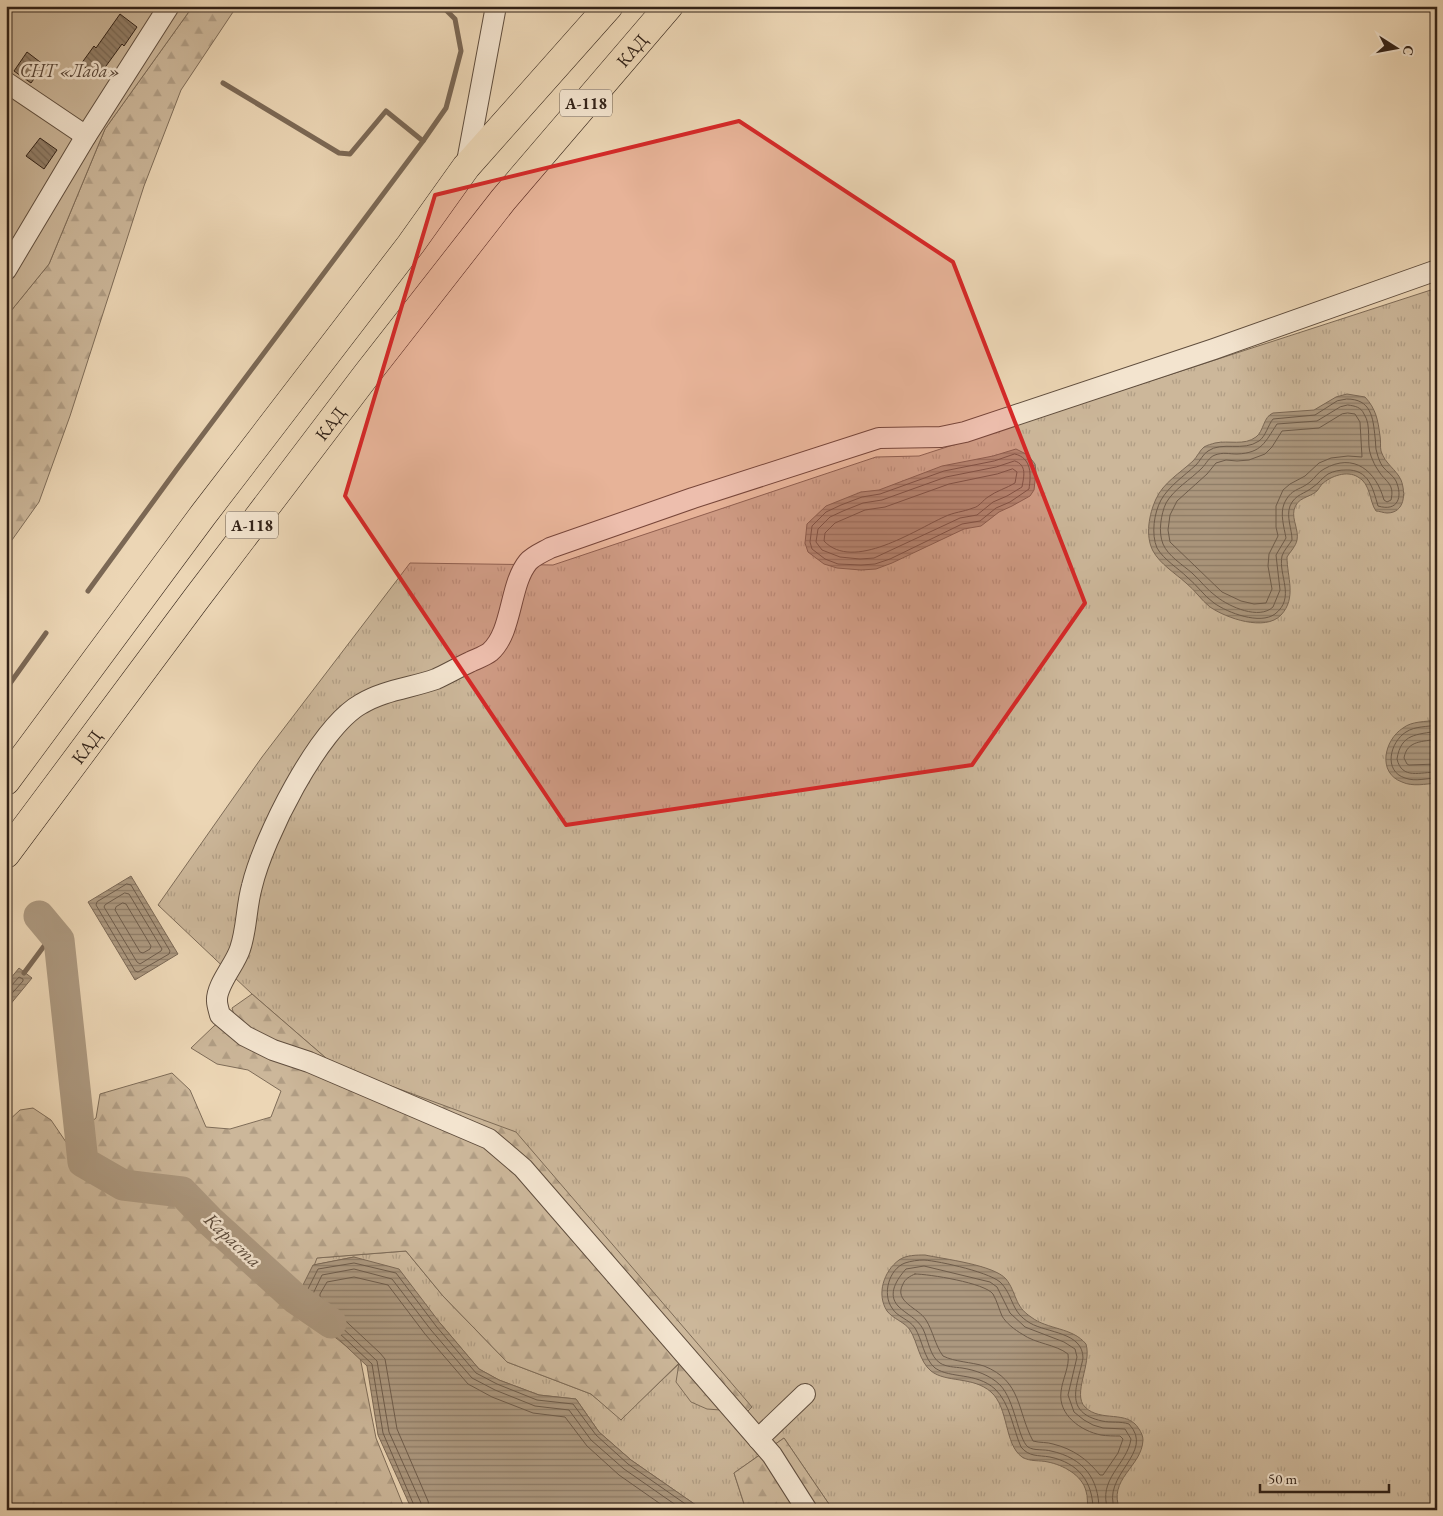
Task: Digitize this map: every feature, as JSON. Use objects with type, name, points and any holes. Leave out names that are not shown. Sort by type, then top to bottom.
[{"type":"highway","name":"А-118","points":[[6,781],[203,516],[411,244],[466,167],[609,6]]},
{"type":"highway","name":"КАД","points":[[6,854],[202,591],[491,215],[669,6]]},
{"type":"street","points":[[6,270],[86,136],[169,6]]},
{"type":"street","points":[[466,167],[496,6]]},
{"type":"street","points":[[6,82],[86,136]]},
{"type":"street","points":[[807,1510],[772,1455],[523,1168],[489,1139],[318,1066],[274,1050],[245,1036],[220,1016],[216,999],[240,948],[251,888],[261,855],[280,814],[321,745],[342,718],[360,704],[387,692],[435,679],[490,652],[500,638],[520,575],[529,561],[550,548],[693,498],[880,438],[941,437],[965,432],[1214,349],[1437,270]]},
{"type":"street","points":[[758,1439],[805,1394]]},
{"type":"highlighted area","points":[[739,121],[953,262],[1085,603],[972,765],[566,825],[345,496],[435,195]]},
{"type":"green space","name":"СНТ «Лада»","points":[[6,6],[193,6],[105,129],[49,264],[6,317]]},
{"type":"green space","points":[[193,6],[237,6],[181,90],[144,186],[70,416],[39,502],[7,547],[8,610],[6,610],[6,317],[49,264],[105,129]]},
{"type":"green space","points":[[1437,288],[1437,1510],[833,1510],[784,1438],[734,1473],[746,1510],[703,1510],[631,1460],[599,1432],[576,1399],[539,1395],[499,1380],[479,1369],[440,1323],[354,1257],[314,1265],[316,1258],[406,1251],[443,1296],[507,1362],[591,1394],[621,1419],[680,1363],[747,1411],[334,1065],[252,994],[158,905],[262,757],[410,563],[553,565],[876,457],[919,456]]},
{"type":"green space","points":[[252,994],[334,1065],[516,1132],[752,1407],[747,1412],[707,1409],[691,1402],[676,1382],[679,1363],[621,1420],[591,1394],[507,1362],[443,1296],[406,1251],[317,1258],[298,1308],[360,1357],[376,1438],[405,1510],[6,1510],[6,1123],[20,1110],[33,1108],[51,1120],[66,1142],[96,1118],[100,1094],[172,1073],[190,1090],[206,1127],[230,1129],[271,1117],[281,1091],[248,1070],[217,1064],[191,1048],[214,1026],[234,1015],[232,1008]]},
{"type":"green space","points":[[784,1438],[833,1510],[746,1510],[734,1473]]},
{"type":"water","points":[[1347,394],[1365,397],[1374,410],[1381,451],[1399,476],[1403,485],[1404,496],[1401,506],[1393,512],[1376,511],[1368,488],[1358,477],[1344,474],[1330,479],[1322,484],[1317,491],[1300,500],[1294,510],[1297,540],[1287,557],[1290,594],[1289,602],[1281,615],[1274,620],[1265,622],[1246,622],[1210,607],[1164,564],[1153,551],[1149,539],[1149,525],[1151,511],[1159,493],[1167,483],[1193,461],[1205,446],[1220,442],[1251,440],[1259,434],[1267,418],[1273,413],[1314,410],[1336,397]]},
{"type":"water","points":[[1016,449],[1028,455],[1035,464],[1034,490],[1030,496],[999,512],[981,526],[964,529],[876,569],[837,568],[824,564],[808,552],[805,543],[807,524],[826,506],[861,492],[879,490],[942,466],[993,456]]},
{"type":"water","points":[[1437,720],[1437,783],[1410,784],[1394,778],[1386,764],[1386,756],[1391,740],[1396,733],[1415,723]]},
{"type":"water","points":[[131,876],[178,954],[135,980],[88,902]]},
{"type":"water","points":[[19,968],[32,978],[9,1006],[6,1004],[6,984]]},
{"type":"water","points":[[925,1255],[980,1266],[1000,1274],[1010,1284],[1025,1313],[1045,1324],[1074,1334],[1086,1344],[1087,1360],[1081,1387],[1082,1401],[1085,1407],[1091,1412],[1098,1414],[1128,1419],[1139,1429],[1143,1437],[1137,1458],[1121,1481],[1118,1490],[1117,1499],[1120,1510],[1088,1510],[1084,1485],[1076,1476],[1066,1468],[1054,1463],[1025,1459],[1016,1451],[1012,1444],[1001,1407],[991,1392],[968,1381],[937,1375],[927,1367],[910,1330],[887,1311],[882,1297],[883,1283],[886,1276],[899,1260],[905,1257]]},
{"type":"water","points":[[354,1257],[399,1269],[440,1323],[479,1369],[499,1380],[539,1395],[576,1399],[599,1432],[631,1460],[703,1510],[412,1510],[378,1435],[367,1366],[296,1299],[313,1265]]},
{"type":"building","points":[[120,14],[137,27],[98,77],[81,64],[94,46],[96,48]]},
{"type":"building","points":[[27,52],[44,65],[31,83],[14,71]]},
{"type":"building","points":[[40,138],[57,150],[44,169],[26,156]]},
{"type":"waterway","points":[[88,591],[446,108],[461,51],[455,19],[442,6]]},
{"type":"waterway","points":[[223,83],[339,153],[350,154],[386,111],[423,141]]},
{"type":"waterway","points":[[6,689],[46,633]]},
{"type":"waterway","name":"Караста","points":[[39,916],[59,940],[83,1162],[123,1185],[182,1192],[210,1221],[296,1299],[331,1323]]},
{"type":"waterway","points":[[24,973],[53,934]]}]
